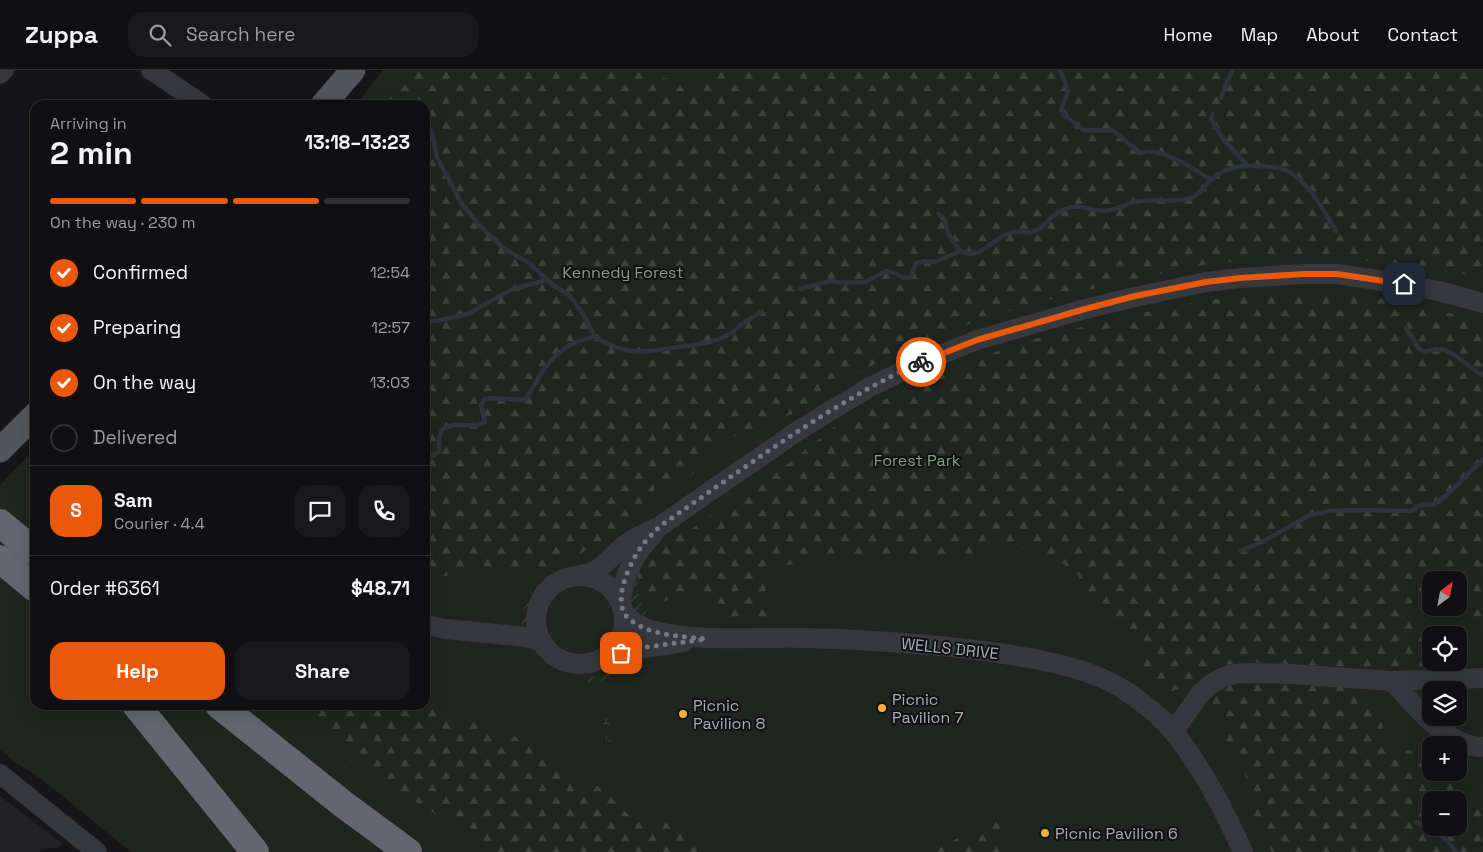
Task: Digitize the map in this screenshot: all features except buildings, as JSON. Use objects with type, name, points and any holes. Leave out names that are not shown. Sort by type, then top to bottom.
[{"type":"highway","points":[[0,524],[30,548]]},
{"type":"highway","points":[[0,559],[30,584]]},
{"type":"highway","points":[[140,710],[255,852]]},
{"type":"highway","points":[[225,710],[336,798],[408,852]]},
{"type":"main road","points":[[328,100],[353,70]]},
{"type":"main road","points":[[0,450],[30,420]]},
{"type":"street","points":[[151,70],[196,100]]},
{"type":"street","points":[[660,526],[643,544],[625,578],[622,631],[618,642],[611,651],[602,658],[589,663],[576,664],[562,660],[551,653],[542,642],[536,621],[537,610],[541,600],[547,590],[556,583],[566,578],[593,572],[600,568],[620,548],[660,526],[799,430],[870,387],[920,363],[977,340],[1135,296],[1206,282],[1240,278],[1337,274],[1439,291],[1483,304]]},
{"type":"street","points":[[576,576],[587,576],[597,579],[610,588],[622,605]]},
{"type":"street","name":"WELLS DRIVE","points":[[622,605],[625,615],[645,628],[672,635],[706,639]]},
{"type":"street","points":[[430,626],[526,637],[542,642]]},
{"type":"street","name":"WELLS DRIVE","points":[[602,658],[640,648],[706,639],[806,638],[898,642],[993,652],[1049,661],[1090,673],[1112,683],[1132,696],[1151,710],[1173,732],[1198,766],[1242,852]]},
{"type":"street","points":[[1173,732],[1200,694],[1211,684],[1235,674],[1280,674],[1392,680],[1483,678]]},
{"type":"street","points":[[1392,680],[1418,709],[1447,734],[1468,744],[1483,747]]},
{"type":"street","points":[[0,774],[97,852]]},
{"type":"shaded area","points":[[0,796],[62,843],[59,847],[40,850],[40,852],[0,852]]},
{"type":"green space","name":"Forest Park","points":[[383,70],[1483,70],[1483,852],[131,852],[44,781],[0,750],[0,485],[30,454],[30,710],[430,710],[430,100],[360,100]]},
{"type":"green space","name":"Kennedy Forest","points":[[410,70],[626,70],[672,79],[694,80],[714,70],[1483,70],[1483,278],[1467,274],[1370,261],[1278,257],[1209,264],[1134,279],[1028,305],[947,331],[884,359],[838,384],[792,414],[763,427],[744,430],[717,448],[691,476],[671,483],[663,491],[661,485],[654,486],[653,497],[647,506],[624,527],[565,561],[543,567],[472,572],[430,578],[430,100],[385,100]]},
{"type":"green space","points":[[1277,293],[1337,293],[1379,298],[1442,311],[1483,323],[1483,616],[1478,616],[1474,621],[1458,616],[1468,616],[1468,571],[1422,571],[1422,602],[1398,605],[1399,609],[1426,626],[1422,626],[1422,668],[1236,663],[1220,667],[1207,674],[1193,692],[1183,687],[1161,693],[1143,675],[1140,649],[1114,628],[1109,606],[1088,596],[1082,587],[1079,576],[1052,555],[1012,545],[992,546],[975,556],[949,559],[862,555],[820,558],[788,565],[770,574],[765,583],[770,605],[777,612],[774,620],[722,619],[709,595],[694,593],[660,602],[642,599],[638,588],[639,569],[644,558],[654,545],[680,528],[684,534],[773,472],[775,474],[834,427],[879,402],[970,361],[1023,342],[1126,316],[1207,300]]},
{"type":"green space","points":[[637,577],[639,594],[654,624],[639,616],[629,601]]},
{"type":"green space","points":[[538,585],[543,585],[533,605],[530,629],[522,629],[526,598]]},
{"type":"green space","points":[[630,659],[620,670],[607,679],[585,682],[578,679],[595,677],[613,665]]},
{"type":"green space","points":[[1256,682],[1355,686],[1377,714],[1382,724],[1385,741],[1390,746],[1422,753],[1422,781],[1463,781],[1470,789],[1483,809],[1483,852],[1272,852],[1257,831],[1250,811],[1243,765],[1229,748],[1213,712],[1212,693],[1230,685]]},
{"type":"green space","points":[[430,702],[459,718],[510,733],[573,775],[610,790],[619,797],[619,804],[630,816],[684,827],[703,844],[708,852],[496,852],[472,841],[431,811],[353,763],[344,754],[327,728],[307,710],[430,710]]},
{"type":"green space","points":[[607,712],[614,737],[612,743],[606,739],[601,714]]},
{"type":"green space","points":[[997,818],[1007,852],[931,852]]},
{"type":"waterway","points":[[1060,70],[1068,91],[1061,110],[1065,116],[1084,130],[1114,131],[1140,153],[1156,152],[1163,154],[1212,180]]},
{"type":"waterway","points":[[1221,98],[1233,70]]},
{"type":"waterway","points":[[1213,114],[1211,119],[1223,139],[1248,166]]},
{"type":"waterway","points":[[430,129],[437,157],[461,203],[481,227],[505,249],[529,263],[553,285],[570,296],[582,312],[595,337]]},
{"type":"waterway","points":[[800,289],[830,281],[846,283],[865,282],[886,271],[904,278],[911,277],[916,263],[924,261],[935,262],[960,251],[968,253],[981,251],[1010,233],[1033,232],[1055,215],[1071,207],[1103,211],[1139,201],[1188,199],[1196,195],[1222,172],[1243,166],[1277,168],[1292,174],[1314,196],[1336,231]]},
{"type":"waterway","points":[[939,214],[945,221],[948,233],[960,251]]},
{"type":"waterway","points":[[430,321],[467,314],[513,289],[547,280]]},
{"type":"waterway","points":[[430,457],[439,452],[439,437],[442,430],[446,427],[477,425],[485,422],[481,405],[485,399],[526,399],[545,367],[570,345],[595,337],[618,348],[638,352],[701,344],[728,335],[761,312]]},
{"type":"waterway","points":[[1406,328],[1419,349],[1426,352],[1439,349],[1449,352],[1483,375]]},
{"type":"waterway","points":[[1241,551],[1264,541],[1310,515],[1350,510],[1412,511],[1418,506],[1433,505],[1446,496],[1483,459]]},
{"type":"waterway","points":[[1416,822],[1443,838],[1456,852]]},
{"type":"way so far","points":[[621,653],[640,648],[706,639],[672,635],[645,628],[625,615],[622,608],[621,602],[625,578],[643,544],[660,526],[799,430],[870,387],[921,362]]},
{"type":"place","name":"Picnic Pavilion 7","points":[[882,708]]},
{"type":"place","name":"Picnic Pavilion 8","points":[[683,714]]},
{"type":"place","name":"Picnic Pavilion 6","points":[[1045,833]]},
{"type":"route","points":[[921,362],[977,340],[1085,309],[1135,296],[1206,282],[1304,274],[1337,274],[1404,284]]}]
